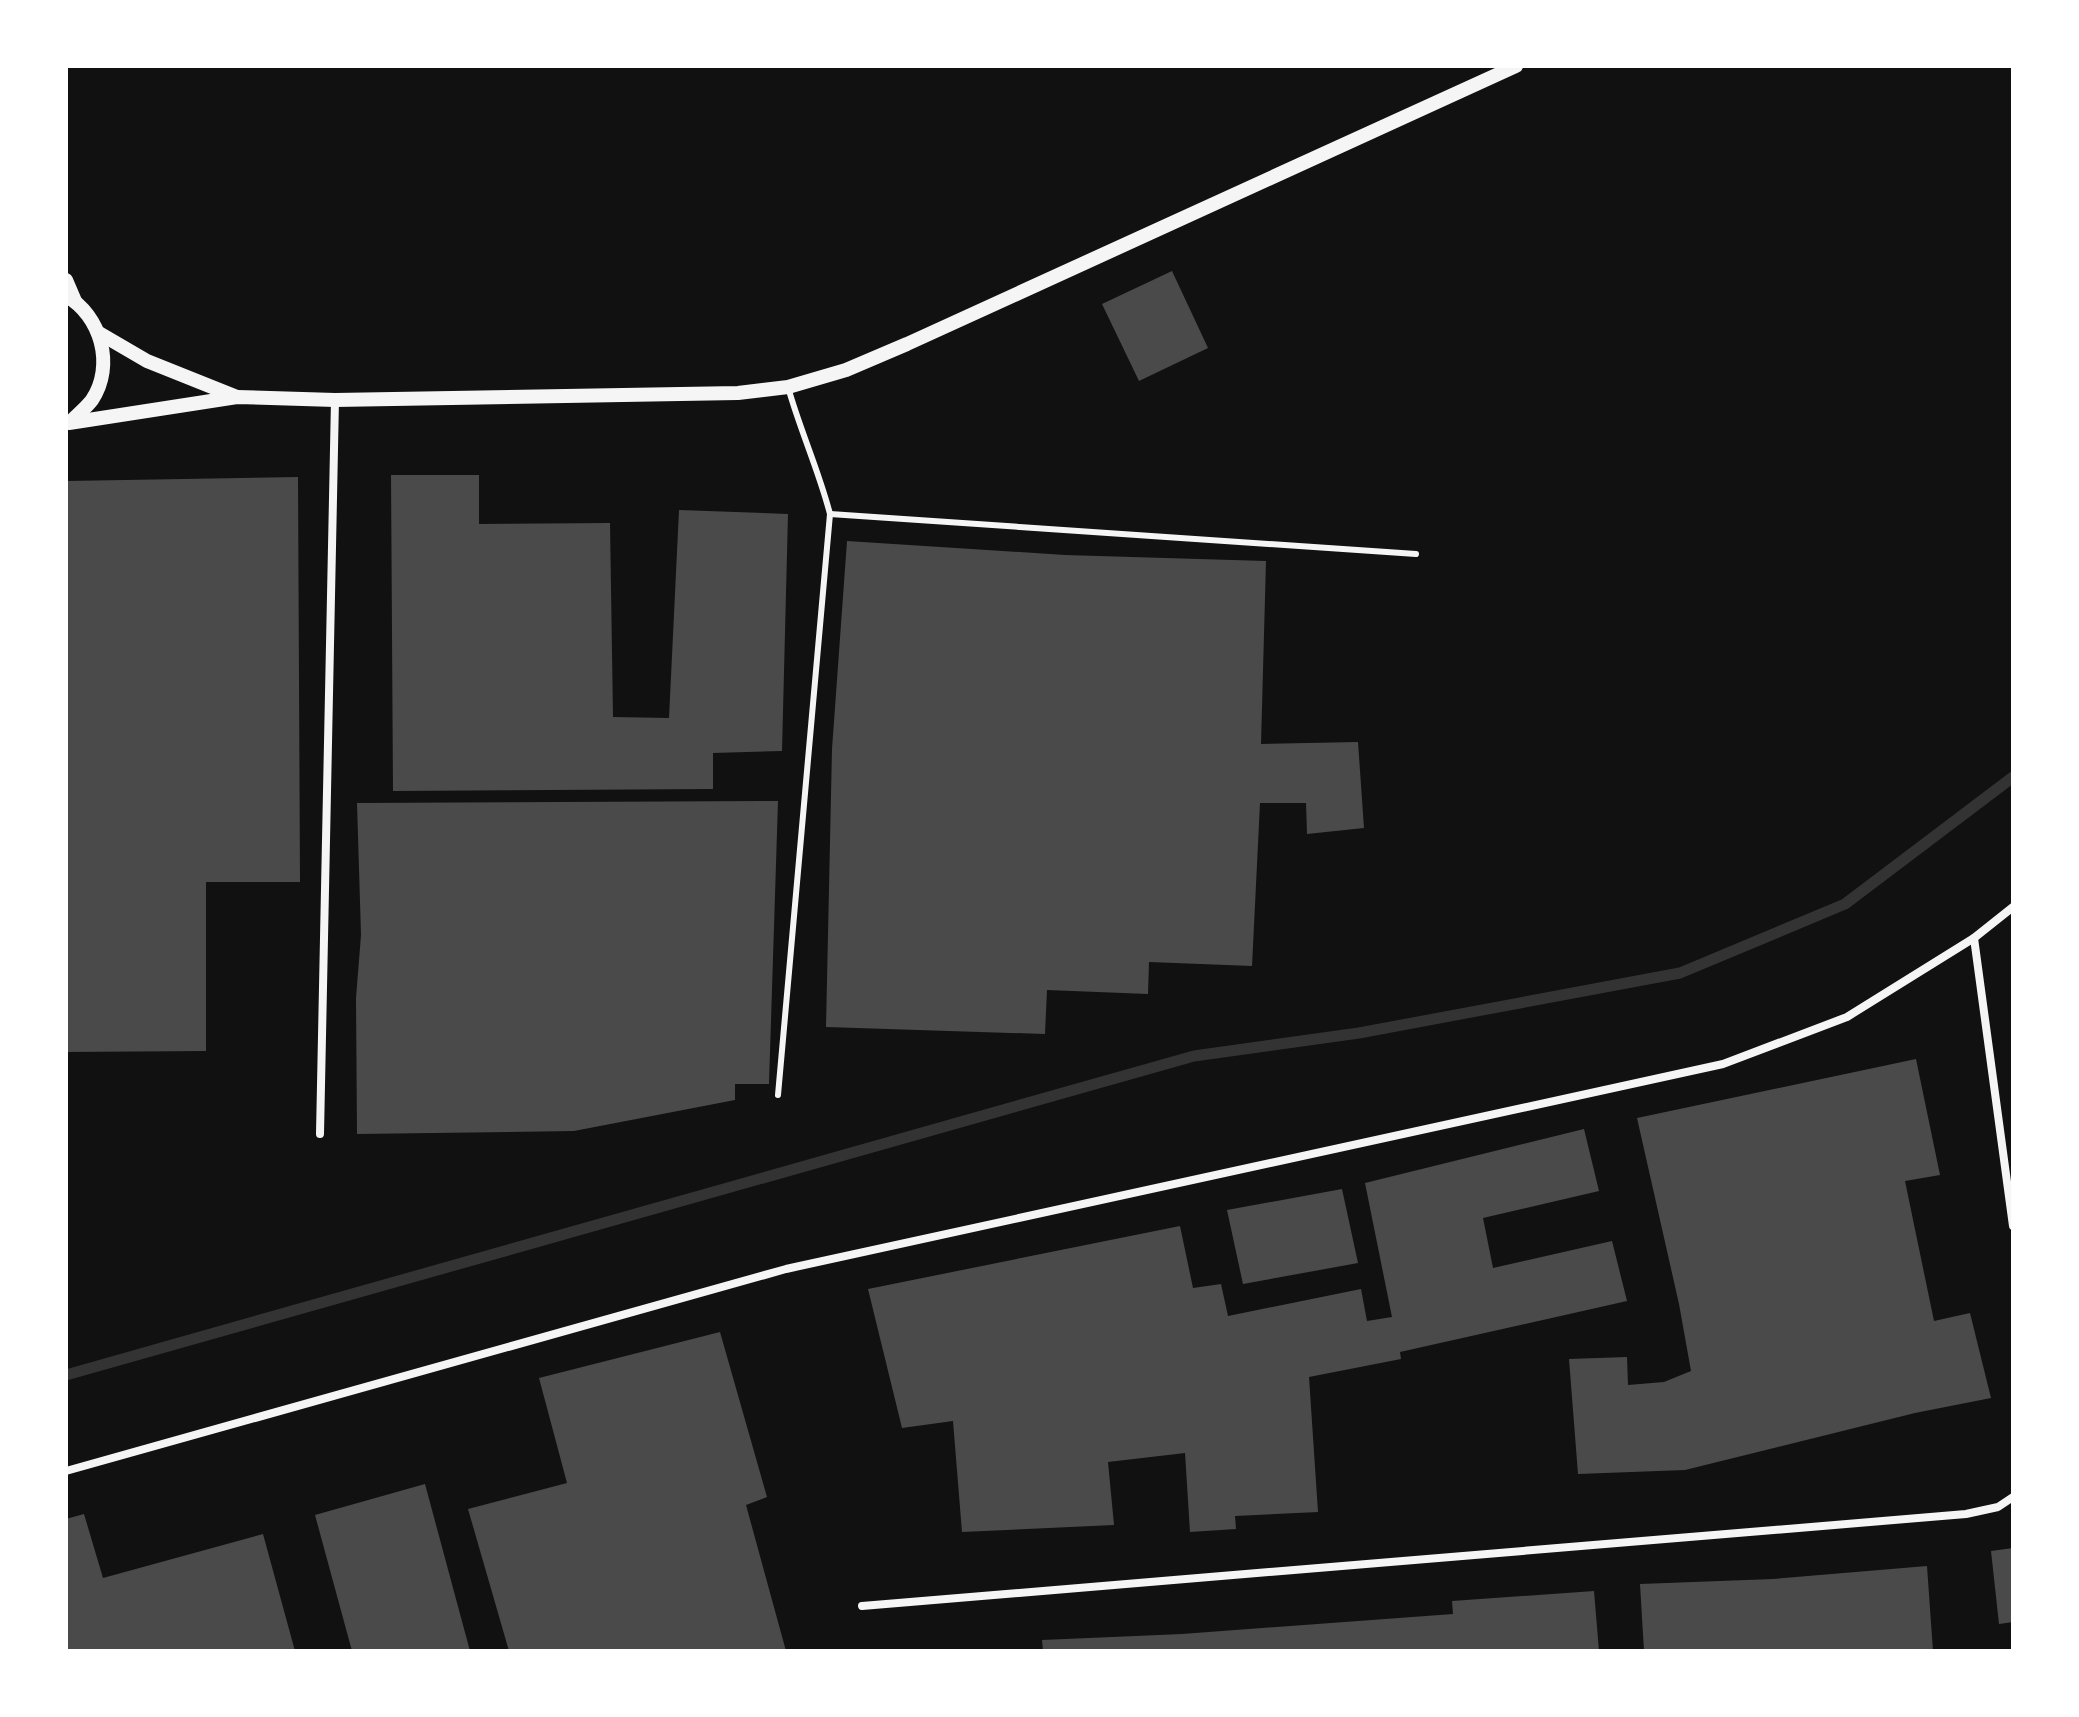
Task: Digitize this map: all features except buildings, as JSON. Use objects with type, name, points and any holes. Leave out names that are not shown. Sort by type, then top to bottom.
[{"type":"street","points":[[68,423],[237,397],[335,400],[738,393],[788,387],[846,370],[907,344],[1516,66]]},
{"type":"street","points":[[66,280],[70,298],[90,317],[99,333],[103,360],[99,386],[92,401],[68,423]]},
{"type":"street","points":[[99,333],[147,361],[237,397]]},
{"type":"street","points":[[320,1134],[335,400]]},
{"type":"street","points":[[66,1471],[786,1269],[1723,1064],[1847,1017],[1974,938],[2013,907]]},
{"type":"street","points":[[1974,938],[2013,1226]]},
{"type":"street","points":[[862,1606],[1966,1514],[1998,1507],[2013,1497]]},
{"type":"lane","points":[[778,1095],[830,514],[788,387]]},
{"type":"lane","points":[[830,514],[1416,554]]},
{"type":"waterway","points":[[66,1375],[1194,1056],[1359,1033],[1680,973],[1845,904],[2013,777]]}]
